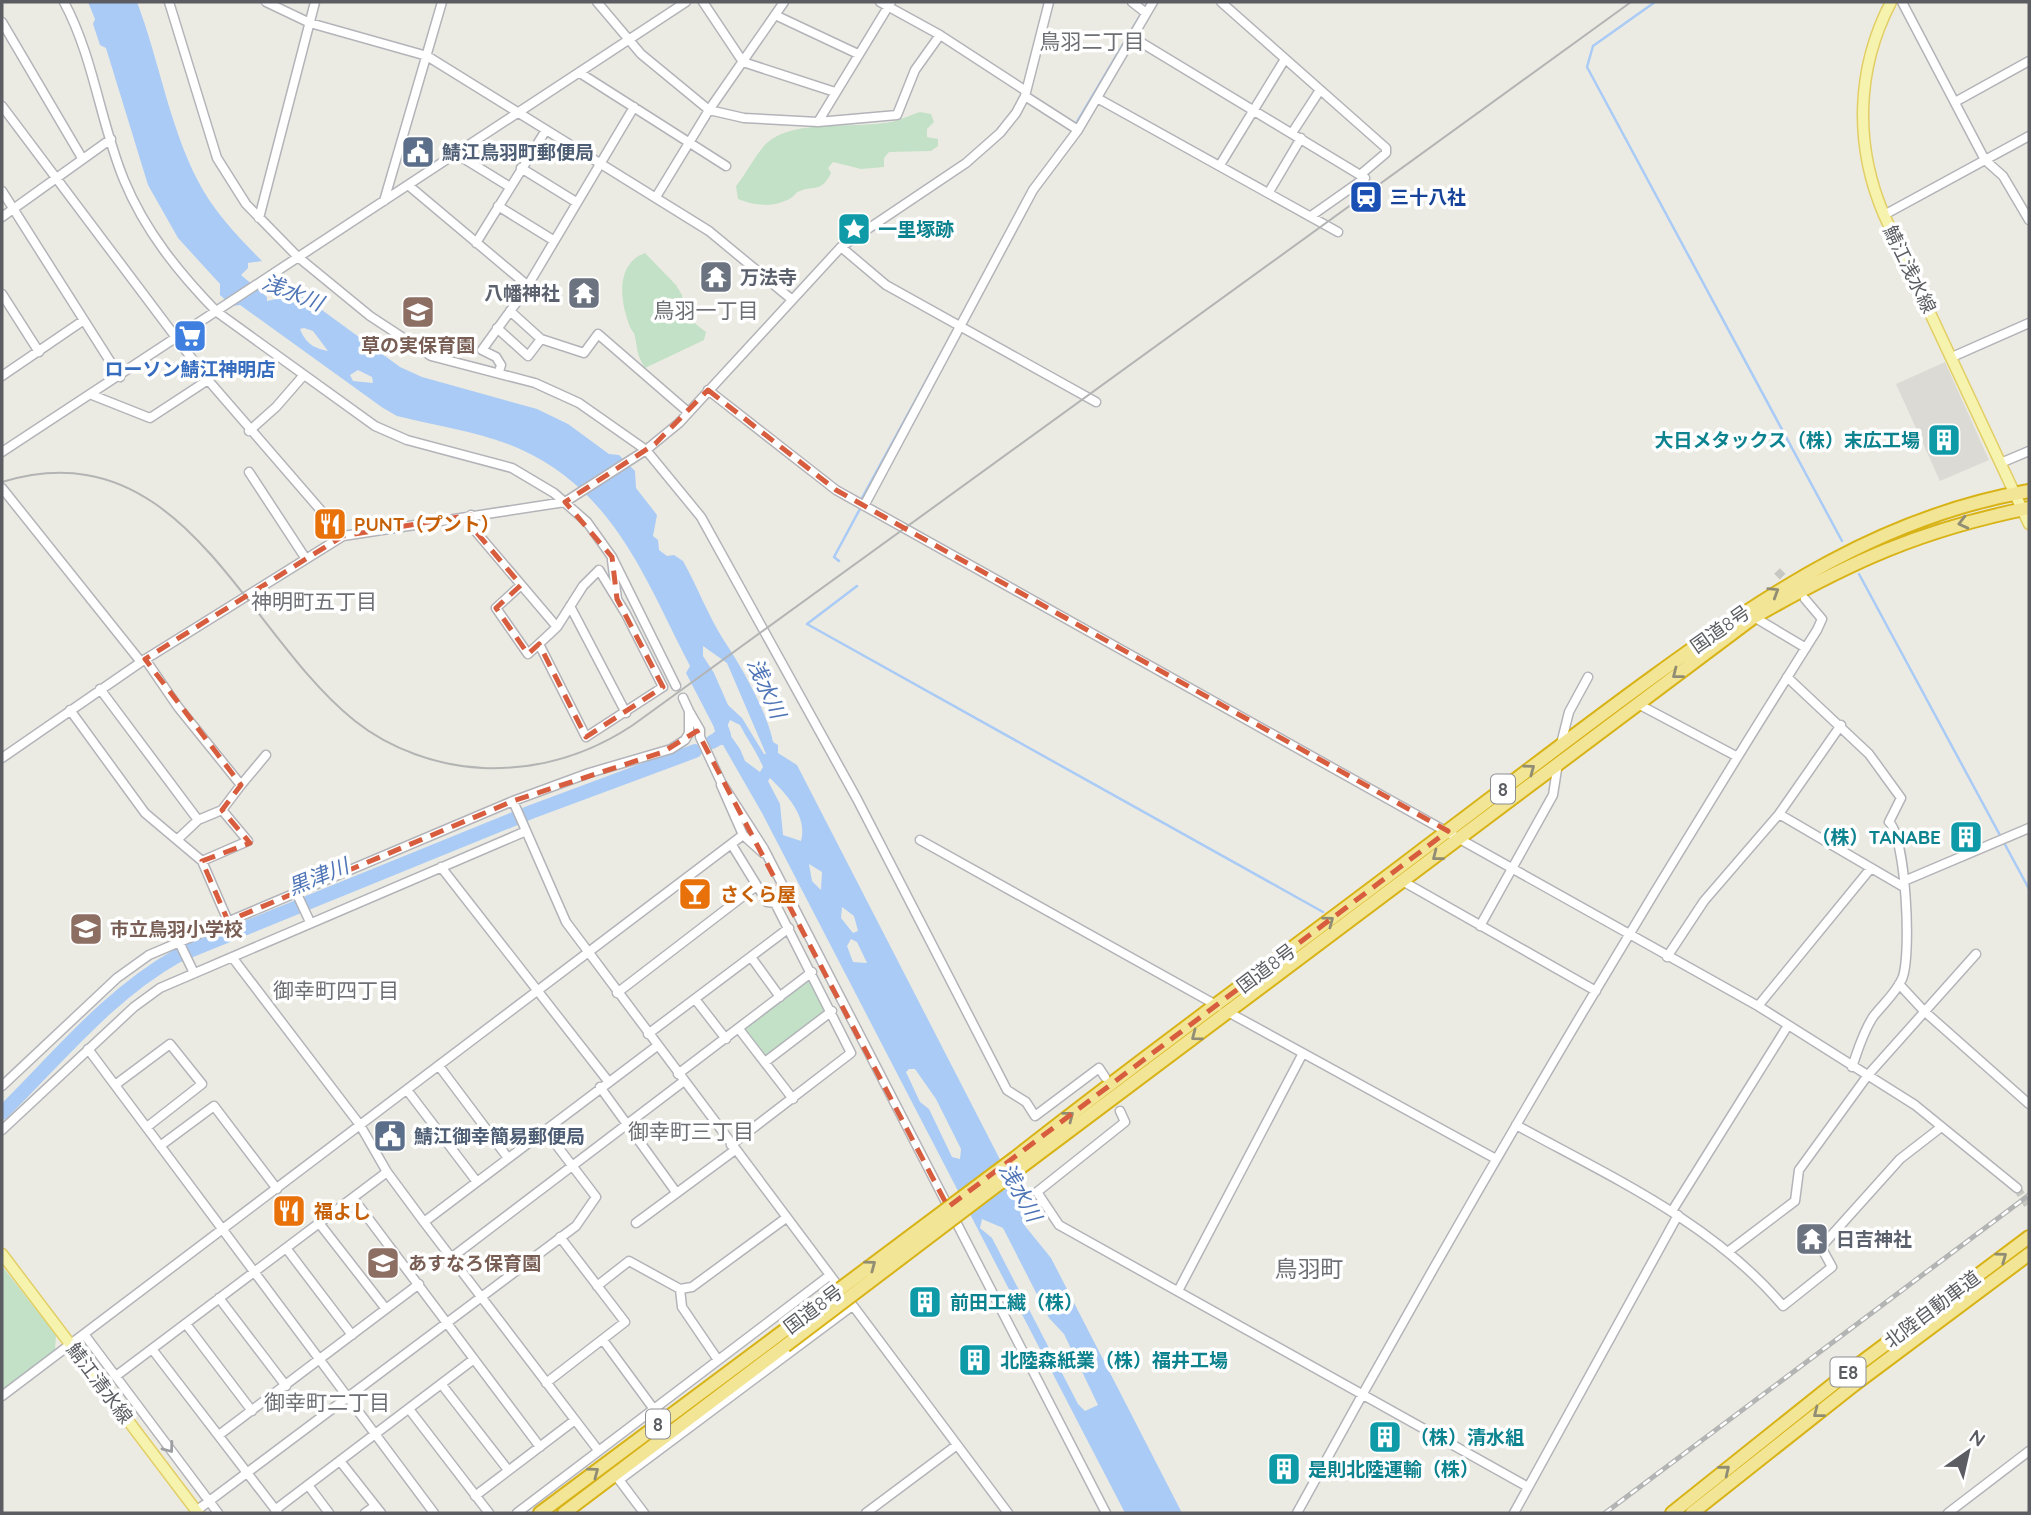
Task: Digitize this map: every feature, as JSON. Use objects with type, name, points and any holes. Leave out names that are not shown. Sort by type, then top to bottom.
[{"type":"highway","name":"国道8号","points":[[540,1513],[781,1341],[1223,1009],[1448,831],[1744,611],[1833,558],[1921,521],[2023,492]]},
{"type":"highway","name":"国道8号","points":[[1223,1009],[1404,882],[1754,617],[1877,552],[1952,525],[2026,509]]},
{"type":"highway","name":"北陸自動車道","points":[[1672,1513],[1835,1382],[2029,1237]]},
{"type":"highway","name":"北陸自動車道","points":[[1692,1513],[1855,1384],[2029,1254]]},
{"type":"highway","name":"国道8号","points":[[564,1513],[617,1478],[781,1341]]},
{"type":"main road","name":"鯖江浅水線","points":[[1891,2],[1872,43],[1863,103],[1867,168],[1884,215],[1952,357],[2003,462],[2023,492],[2029,524]]},
{"type":"main road","name":"鯖江清水線","points":[[2,1254],[197,1512]]},
{"type":"street","points":[[64,2],[77,27],[111,139],[138,212],[173,264],[217,312],[361,418],[390,434],[512,468],[536,480],[565,502],[587,522],[612,557],[676,686]]},
{"type":"street","points":[[169,2],[218,158],[246,204],[295,259],[418,349],[442,360],[499,372],[550,388],[579,403],[646,450],[701,517],[857,799],[1007,1090],[1026,1102],[1035,1116],[1099,1068],[1105,1077]]},
{"type":"street","points":[[266,2],[310,23],[427,56],[709,231],[790,298]]},
{"type":"street","points":[[259,218],[315,2]]},
{"type":"street","points":[[384,201],[442,2]]},
{"type":"street","points":[[597,2],[641,54],[709,110],[744,118],[818,122],[897,115],[915,70],[940,35]]},
{"type":"street","points":[[2,452],[92,396],[686,2]]},
{"type":"street","points":[[703,2],[743,62],[835,92]]},
{"type":"street","points":[[656,197],[709,110],[784,2]]},
{"type":"street","points":[[880,2],[890,4],[940,35],[1078,130]]},
{"type":"street","points":[[2,758],[143,661],[343,536],[471,515],[530,510],[565,502],[646,450],[688,412],[790,298],[841,247],[985,149],[1016,113],[1026,93],[1049,2]]},
{"type":"street","points":[[1132,2],[1146,13]]},
{"type":"street","points":[[864,506],[1033,190],[1078,130],[1153,2]]},
{"type":"street","points":[[1221,2],[1386,148],[1386,153],[1360,175]]},
{"type":"street","points":[[1902,2],[1985,160],[2003,176],[2029,220]]},
{"type":"street","points":[[818,122],[890,4]]},
{"type":"street","points":[[775,15],[858,54]]},
{"type":"street","points":[[2,22],[82,158]]},
{"type":"street","points":[[1132,37],[1365,178],[1311,216]]},
{"type":"street","points":[[1220,165],[1285,59]]},
{"type":"street","points":[[1955,102],[2029,61]]},
{"type":"street","points":[[580,72],[726,166]]},
{"type":"street","points":[[1292,133],[1320,90]]},
{"type":"street","points":[[1097,98],[1338,232]]},
{"type":"street","points":[[2,106],[208,380],[343,536]]},
{"type":"street","points":[[499,372],[501,365],[496,357],[482,350],[527,285],[634,107]]},
{"type":"street","points":[[476,243],[546,130]]},
{"type":"street","points":[[1884,215],[2029,136]]},
{"type":"street","points":[[1269,192],[1301,138]]},
{"type":"street","points":[[2,217],[111,139]]},
{"type":"street","points":[[455,153],[510,187]]},
{"type":"street","points":[[522,168],[576,202]]},
{"type":"street","points":[[408,185],[527,285]]},
{"type":"street","points":[[2,191],[120,377]]},
{"type":"street","points":[[498,206],[553,240]]},
{"type":"street","points":[[841,247],[886,285],[1096,402]]},
{"type":"street","points":[[2,294],[6,310],[39,352]]},
{"type":"street","points":[[510,311],[541,340],[584,353],[598,334],[688,412]]},
{"type":"street","points":[[2,376],[84,320]]},
{"type":"street","points":[[1952,357],[2029,323]]},
{"type":"street","points":[[497,328],[528,356],[541,340]]},
{"type":"street","points":[[249,430],[276,407],[303,376]]},
{"type":"street","points":[[92,396],[150,418],[208,380]]},
{"type":"street","points":[[708,390],[807,470],[864,506],[1758,1006],[1787,1027],[1915,1105],[2017,1188]]},
{"type":"street","points":[[2003,462],[2029,450]]},
{"type":"street","points":[[249,472],[306,559]]},
{"type":"street","points":[[2,488],[241,785]]},
{"type":"street","points":[[471,515],[472,527],[556,627]]},
{"type":"street","points":[[612,557],[617,599]]},
{"type":"street","points":[[522,585],[496,608],[528,654],[538,643],[556,627],[599,570],[663,687],[586,737],[538,643]]},
{"type":"street","points":[[1297,1513],[1496,1159],[1736,756],[1806,648],[1822,619],[1804,599]]},
{"type":"street","points":[[570,606],[626,713]]},
{"type":"street","points":[[1754,617],[1806,648]]},
{"type":"street","points":[[1480,926],[1553,795],[1569,712],[1588,677]]},
{"type":"street","points":[[1787,677],[1841,725],[1869,754],[1899,792],[1901,804],[1889,822],[1894,826],[1899,844],[1909,928],[1906,968],[1899,984],[1872,1019],[1852,1067]]},
{"type":"street","points":[[100,689],[198,820]]},
{"type":"street","points":[[683,698],[700,730],[700,737],[721,782],[768,858],[1106,1513]]},
{"type":"street","points":[[1639,704],[1736,756]]},
{"type":"street","points":[[70,710],[145,813],[163,830],[178,838],[202,861],[228,920]]},
{"type":"street","points":[[2,1086],[129,968],[228,920],[513,801],[609,766],[671,749],[685,740],[689,733],[689,711]]},
{"type":"street","points":[[1667,957],[1704,901],[1779,814],[1841,725]]},
{"type":"street","points":[[178,838],[198,820],[222,810],[266,754]]},
{"type":"street","points":[[721,782],[720,787],[743,835],[768,858]]},
{"type":"street","points":[[513,801],[524,832],[566,922],[1008,1513]]},
{"type":"street","points":[[202,861],[248,841],[222,810]]},
{"type":"street","points":[[1779,814],[1871,869],[1903,884],[2029,828]]},
{"type":"street","points":[[2,1130],[88,1049],[160,988],[524,832]]},
{"type":"street","points":[[2,1396],[743,835]]},
{"type":"street","points":[[920,840],[1496,1159]]},
{"type":"street","points":[[636,1223],[851,1053],[775,903],[767,902],[755,887],[732,845]]},
{"type":"street","points":[[441,867],[608,1081]]},
{"type":"street","points":[[1758,1006],[1871,869]]},
{"type":"street","points":[[1404,882],[1596,991]]},
{"type":"street","points":[[617,993],[755,887]]},
{"type":"street","points":[[296,892],[310,922]]},
{"type":"street","points":[[648,1034],[789,928]]},
{"type":"street","points":[[179,942],[194,973]]},
{"type":"street","points":[[1729,1251],[1795,1201],[1799,1170],[1868,1075],[1976,954]]},
{"type":"street","points":[[232,957],[360,1125],[387,1172],[424,1223],[598,1450]]},
{"type":"street","points":[[751,957],[780,997]]},
{"type":"street","points":[[451,1258],[628,1125],[726,1039],[812,972]]},
{"type":"street","points":[[1899,984],[1924,1010],[2029,1104]]},
{"type":"street","points":[[695,999],[726,1039]]},
{"type":"street","points":[[765,1062],[832,1011]]},
{"type":"street","points":[[1514,1513],[1675,1213],[1787,1027]]},
{"type":"street","points":[[739,1029],[793,1099]]},
{"type":"street","points":[[115,1085],[170,1044],[202,1084],[146,1127]]},
{"type":"street","points":[[424,1223],[657,1046]]},
{"type":"street","points":[[88,1049],[434,1513]]},
{"type":"street","points":[[1178,1291],[1303,1053]]},
{"type":"street","points":[[439,1066],[508,1158]]},
{"type":"street","points":[[600,1087],[676,1192]]},
{"type":"street","points":[[407,1090],[477,1182]]},
{"type":"street","points":[[160,1146],[214,1106],[277,1189]]},
{"type":"street","points":[[1120,1111],[1125,1122],[1037,1192],[1059,1224],[1528,1488]]},
{"type":"street","points":[[1517,1125],[1675,1213],[1729,1251],[1783,1306],[1832,1267],[1821,1247],[1839,1225],[1900,1159],[1940,1128]]},
{"type":"street","points":[[197,1512],[576,1226],[597,1198],[545,1130]]},
{"type":"street","points":[[116,1376],[387,1172]]},
{"type":"street","points":[[353,1198],[540,1447]]},
{"type":"street","points":[[597,1286],[629,1261],[680,1289],[704,1280],[786,1218]]},
{"type":"street","points":[[319,1223],[386,1309]]},
{"type":"street","points":[[547,1383],[625,1322],[560,1237]]},
{"type":"street","points":[[286,1248],[352,1335]]},
{"type":"street","points":[[517,1513],[829,1276]]},
{"type":"street","points":[[219,1435],[419,1284]]},
{"type":"street","points":[[680,1289],[682,1307],[718,1360]]},
{"type":"street","points":[[219,1298],[286,1385]]},
{"type":"street","points":[[644,1513],[617,1478],[852,1306]]},
{"type":"street","points":[[186,1324],[252,1411]]},
{"type":"street","points":[[84,1334],[218,1513]]},
{"type":"street","points":[[603,1339],[653,1408]]},
{"type":"street","points":[[152,1349],[277,1512],[308,1485],[474,1359]]},
{"type":"street","points":[[442,1385],[508,1471]]},
{"type":"street","points":[[409,1409],[489,1513]]},
{"type":"street","points":[[475,1496],[575,1420]]},
{"type":"street","points":[[866,1513],[957,1445]]},
{"type":"street","points":[[1948,1513],[2029,1451]]},
{"type":"street","points":[[340,1461],[378,1509],[365,1513]]},
{"type":"street","points":[[308,1485],[329,1513]]},
{"type":"highlighted area","points":[[708,390],[836,490],[1448,831],[948,1207],[697,731],[663,752],[513,801],[228,921],[202,861],[250,843],[222,810],[241,785],[145,659],[343,536],[471,515],[472,527],[521,585],[496,608],[528,654],[539,644],[586,737],[663,687],[617,599],[612,557],[565,502],[655,444]]},
{"type":"shaded area","points":[[1945,362],[1989,460],[1940,481],[1896,384]]},
{"type":"green space","points":[[920,112],[931,114],[934,122],[927,129],[927,137],[938,139],[938,146],[931,151],[889,152],[884,158],[884,167],[861,169],[833,162],[828,168],[831,173],[821,186],[799,192],[771,205],[738,199],[736,186],[764,146],[779,135],[792,130],[823,126],[888,122]]},
{"type":"green space","points":[[645,253],[676,285],[682,295],[684,315],[706,332],[704,340],[645,368],[627,317],[622,285],[629,266],[635,258]]},
{"type":"green space","points":[[806,980],[811,980],[828,1011],[765,1059],[742,1029]]},
{"type":"green space","points":[[2,1266],[56,1335],[55,1350],[2,1391]]},
{"type":"water","points":[[88,2],[137,2],[188,160],[219,214],[262,261],[248,263],[248,268],[241,275],[267,297],[267,301],[300,294],[400,367],[422,377],[537,409],[568,424],[609,454],[619,455],[635,471],[636,488],[657,515],[653,536],[658,540],[659,550],[667,556],[674,555],[683,561],[752,689],[773,742],[778,745],[778,753],[797,765],[1025,1208],[1025,1226],[1051,1258],[1182,1513],[1125,1513],[762,813],[723,745],[719,745],[713,733],[716,731],[686,673],[690,666],[624,541],[604,514],[580,489],[553,467],[520,449],[490,438],[397,416],[240,305],[232,306],[220,295],[220,284],[178,238],[148,185],[106,48],[100,45],[93,24],[95,19]],"holes":[[[300,329],[313,331],[328,351],[311,344]],[[358,370],[372,377],[373,383],[353,381],[350,375]],[[703,646],[727,663],[766,754],[742,718],[728,705],[703,656]],[[730,720],[740,725],[763,767],[760,772],[745,761],[726,729]],[[770,778],[794,806],[801,823],[801,841],[783,835],[780,804],[768,781]],[[809,864],[822,872],[821,890],[812,881]],[[842,907],[854,916],[858,931],[853,933],[841,918]],[[851,939],[857,942],[867,963],[853,962],[847,946]],[[909,1069],[915,1069],[936,1099],[961,1149],[960,1159],[952,1157],[929,1109],[920,1102],[906,1072]],[[982,1219],[1003,1228],[1049,1318],[1064,1334],[1098,1405],[1085,1411],[1078,1404],[992,1238],[980,1228]]]},
{"type":"waterway","points":[[1655,2],[1593,46],[1587,67],[1842,541]]},
{"type":"waterway","points":[[1077,122],[1140,16]]},
{"type":"waterway","points":[[1055,154],[1071,133]]},
{"type":"waterway","points":[[862,498],[956,326]]},
{"type":"waterway","points":[[839,561],[834,557],[861,507]]},
{"type":"waterway","points":[[1859,574],[2029,889]]},
{"type":"waterway","points":[[857,586],[807,624],[1323,912]]},
{"type":"waterway","name":"黒津川","points":[[712,742],[724,735],[721,727]]},
{"type":"waterway","name":"黒津川","points":[[2,1113],[106,1008],[128,989],[177,956],[531,812],[695,751]]},
{"type":"tunnel","points":[[1777,571],[1793,587]]},
{"type":"tunnel","points":[[2017,1188],[2029,1207]]},
{"type":"tram line","points":[[2,482],[65,473],[118,484],[164,510],[204,548],[315,683],[355,721],[399,748],[432,760],[466,767],[503,768],[561,758],[598,745],[633,725],[1631,2]]},
{"type":"railway","points":[[1605,1513],[2029,1195]]},
{"type":"place","name":"鯖江鳥羽町郵便局","points":[[418,152]]},
{"type":"place","name":"三十八社","points":[[1366,197]]},
{"type":"place","name":"一里塚跡","points":[[854,229]]},
{"type":"place","name":"万法寺","points":[[716,277]]},
{"type":"place","name":"八幡神社","points":[[584,293]]},
{"type":"place","name":"草の実保育園","points":[[418,312]]},
{"type":"place","name":"ローソン鯖江神明店","points":[[190,336]]},
{"type":"place","name":"大日メタックス（株）末広工場","points":[[1944,440]]},
{"type":"place","name":"PUNT（プント）","points":[[330,524]]},
{"type":"place","name":"（株）TANABE","points":[[1966,837]]},
{"type":"place","name":"さくら屋","points":[[695,894]]},
{"type":"place","name":"市立鳥羽小学校","points":[[86,929]]},
{"type":"place","name":"鯖江御幸簡易郵便局","points":[[390,1136]]},
{"type":"place","name":"福よし","points":[[289,1211]]},
{"type":"place","name":"日吉神社","points":[[1812,1239]]},
{"type":"place","name":"あすなろ保育園","points":[[383,1263]]},
{"type":"place","name":"前田工繊（株）","points":[[925,1302]]},
{"type":"place","name":"北陸森紙業（株）福井工場","points":[[975,1360]]},
{"type":"place","name":"（株）清水組","points":[[1385,1437]]},
{"type":"place","name":"是則北陸運輸（株）","points":[[1284,1469]]},
{"type":"district","name":"鳥羽二丁目","points":[[1092,41]]},
{"type":"district","name":"鳥羽一丁目","points":[[706,310]]},
{"type":"district","name":"神明町五丁目","points":[[314,601]]},
{"type":"district","name":"御幸町四丁目","points":[[336,990]]},
{"type":"district","name":"御幸町三丁目","points":[[691,1131]]},
{"type":"district","name":"鳥羽町","points":[[1309,1268]]},
{"type":"district","name":"御幸町二丁目","points":[[327,1402]]},
{"type":"water label","name":"浅水川","points":[[293,292]]},
{"type":"water label","name":"浅水川","points":[[767,688]]},
{"type":"water label","name":"浅水川","points":[[1021,1192]]}]
